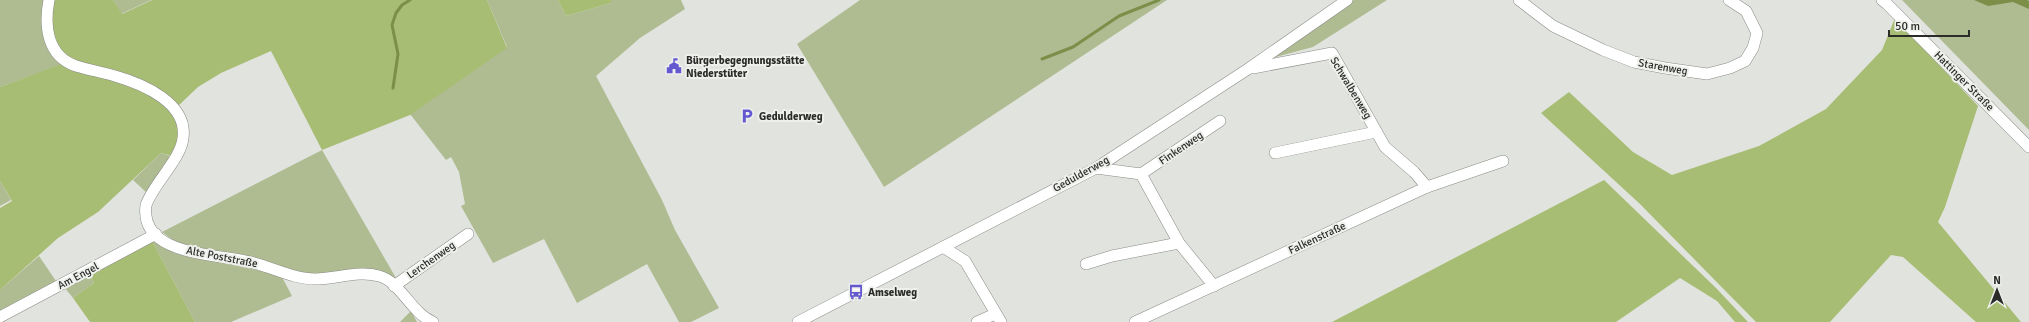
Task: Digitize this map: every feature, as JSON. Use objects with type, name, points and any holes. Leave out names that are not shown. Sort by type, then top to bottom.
[{"type":"street","name":"Alte Poststraße","points":[[49,0],[46,22],[48,37],[63,58],[77,66],[115,76],[134,83],[171,104],[181,117],[184,132],[182,145],[146,204],[146,218],[156,234],[172,246],[183,250],[253,262],[304,278],[316,279],[374,274],[386,278],[422,316],[433,322]]},
{"type":"street","name":"Gedulderweg","points":[[798,322],[1096,168],[1248,69],[1347,0]]},
{"type":"street","name":"Starenweg","points":[[1519,0],[1553,26],[1604,50],[1634,62],[1707,74],[1730,68],[1744,61],[1754,48],[1757,33],[1746,11],[1729,0]]},
{"type":"street","name":"Hattinger Straße","points":[[1882,0],[2029,147]]},
{"type":"street","name":"Schwalbenweg","points":[[1248,69],[1332,53],[1385,147],[1414,172],[1427,187]]},
{"type":"street","name":"Finkenweg","points":[[1140,174],[1220,121]]},
{"type":"street","name":"Schwalbenweg","points":[[1275,153],[1376,132]]},
{"type":"street","name":"Falkenstraße","points":[[1135,322],[1427,187],[1503,161]]},
{"type":"street","points":[[1096,168],[1140,174],[1179,243],[1214,286]]},
{"type":"street","name":"Am Engel","points":[[0,317],[156,234]]},
{"type":"street","name":"Lerchenweg","points":[[394,286],[468,234]]},
{"type":"street","points":[[1086,264],[1112,256],[1179,243]]},
{"type":"street","points":[[943,247],[965,260],[998,318],[977,322]]},
{"type":"shaded area","points":[[0,0],[46,0],[63,64],[0,87]]},
{"type":"shaded area","points":[[53,0],[113,0],[122,14],[152,0],[487,0],[507,48],[410,115],[322,150],[271,51],[221,73],[198,87],[178,106],[69,58],[53,39],[51,18]]},
{"type":"shaded area","points":[[113,0],[151,0],[121,14]]},
{"type":"shaded area","points":[[487,0],[558,0],[566,16],[611,3],[610,0],[681,0],[685,9],[640,38],[596,76],[662,200],[675,230],[719,308],[691,322],[679,322],[647,264],[577,303],[544,239],[493,263],[461,206],[465,204],[459,172],[451,157],[446,160],[410,114],[507,47]]},
{"type":"shaded area","points":[[558,0],[611,0],[611,3],[566,16]]},
{"type":"shaded area","points":[[860,0],[1167,0],[884,187],[797,44]]},
{"type":"shaded area","points":[[1351,0],[1387,0],[1313,47],[1264,60]]},
{"type":"shaded area","points":[[1902,0],[2029,0],[2029,130]]},
{"type":"shaded area","points":[[1974,0],[2027,0],[2029,1],[2029,9],[2013,2],[1988,6]]},
{"type":"shaded area","points":[[1895,18],[1978,106],[1945,207],[1938,222],[2021,322],[1976,322],[1903,257],[1891,255],[1830,322],[1756,322],[1640,204],[1541,113],[1569,92],[1633,152],[1672,175],[1759,146],[1826,109],[1882,50]]},
{"type":"shaded area","points":[[64,63],[155,96],[183,126],[172,156],[161,153],[98,212],[58,238],[0,290],[0,208],[12,201],[0,181],[0,87]]},
{"type":"shaded area","points":[[322,150],[396,278],[380,271],[308,274],[176,242],[162,232]]},
{"type":"shaded area","points":[[161,153],[173,157],[148,194],[133,180]]},
{"type":"shaded area","points":[[1604,180],[1716,288],[1748,322],[1735,322],[1717,301],[1680,278],[1616,322],[1332,322]]},
{"type":"shaded area","points":[[0,181],[11,200],[0,206]]},
{"type":"shaded area","points":[[151,239],[174,253],[281,275],[292,296],[231,322],[195,322]]},
{"type":"shaded area","points":[[151,239],[195,322],[90,322],[73,298],[94,283],[89,273]]},
{"type":"shaded area","points":[[39,256],[58,284],[0,314],[0,290]]},
{"type":"shaded area","points":[[89,273],[94,283],[73,298],[64,287]]},
{"type":"shaded area","points":[[411,311],[417,322],[400,322]]},
{"type":"waterway","points":[[393,88],[398,54],[392,25],[396,13],[402,5],[410,0]]},
{"type":"waterway","points":[[1042,59],[1073,47],[1119,16],[1159,0]]},
{"type":"place","name":"Bürgerbegegnungsstätte Niederstüter","points":[[674,66]]},
{"type":"place","name":"Gedulderweg","points":[[747,116]]},
{"type":"place","name":"Amselweg","points":[[856,292]]}]
